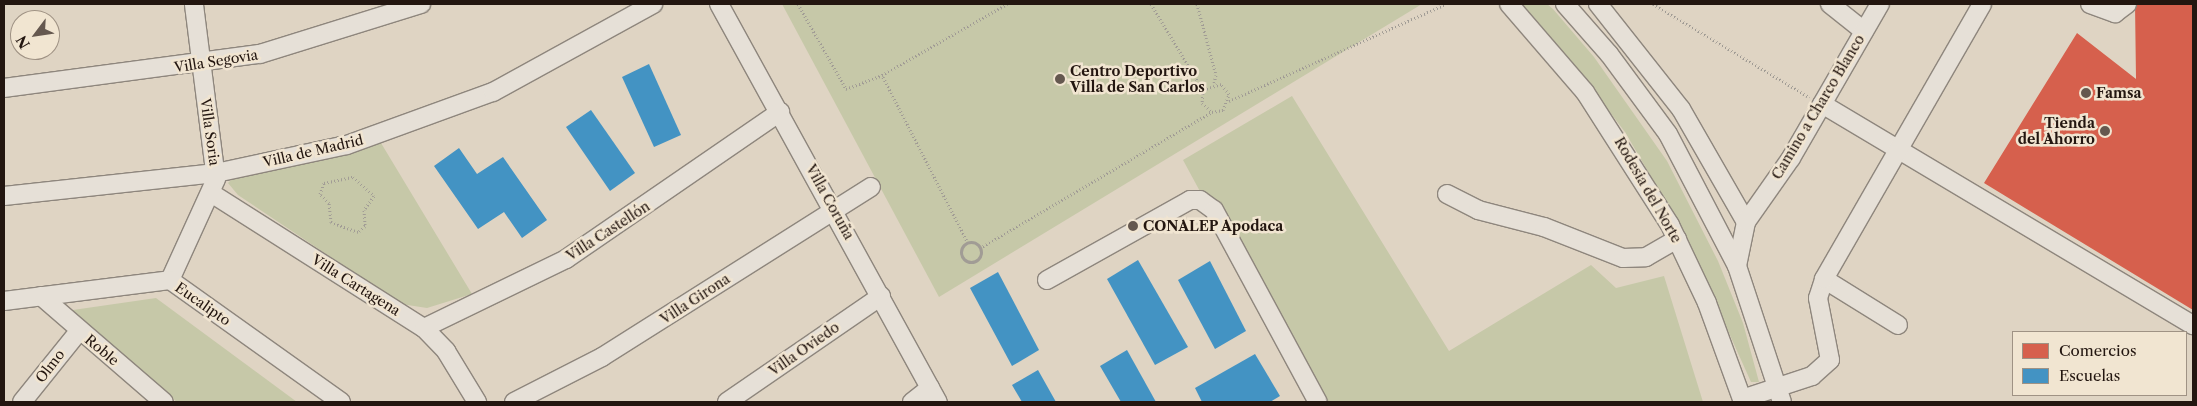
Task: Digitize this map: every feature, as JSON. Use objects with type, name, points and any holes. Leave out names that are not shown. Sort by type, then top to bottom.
[{"type":"street","name":"Villa Soria","points":[[170,280],[211,193],[216,173],[194,4]]},
{"type":"street","name":"Villa Segovia","points":[[4,88],[201,64],[260,54],[421,4]]},
{"type":"street","name":"Villa de Madrid","points":[[4,196],[216,173],[347,146],[493,92],[654,4]]},
{"type":"street","name":"Villa Coruña","points":[[720,4],[834,209],[934,395]]},
{"type":"street","name":"Rodesia del Norte","points":[[1509,4],[1554,52],[1614,133],[1677,239],[1707,303],[1742,401]]},
{"type":"street","points":[[1565,4],[1610,54],[1668,134],[1737,266],[1780,396]]},
{"type":"street","points":[[1598,4],[1681,109],[1746,222]]},
{"type":"street","points":[[1830,4],[1864,31]]},
{"type":"street","name":"Camino a Charco Blanco","points":[[1737,266],[1746,222],[1822,104],[1880,4]]},
{"type":"street","points":[[1742,401],[1780,396],[1812,376],[1830,360],[1818,298],[1824,279],[1899,152],[1982,4]]},
{"type":"street","points":[[2090,4],[2116,13],[2127,4]]},
{"type":"street","points":[[1822,104],[1899,152],[2193,325]]},
{"type":"street","name":"Villa Castellón","points":[[424,328],[566,259],[780,112]]},
{"type":"street","name":"Villa Girona","points":[[514,402],[602,357],[870,186]]},
{"type":"street","name":"Villa Cartagena","points":[[211,193],[424,328],[446,350],[477,402]]},
{"type":"street","points":[[1446,194],[1478,210],[1544,227],[1622,258],[1646,257],[1677,239]]},
{"type":"street","points":[[1047,280],[1190,200],[1200,200],[1214,210],[1318,402]]},
{"type":"street","points":[[1824,279],[1898,325]]},
{"type":"street","name":"Eucalipto","points":[[4,301],[170,280],[341,402]]},
{"type":"street","name":"Roble","points":[[41,296],[162,402]]},
{"type":"street","name":"Villa Oviedo","points":[[727,402],[881,296]]},
{"type":"street","name":"Olmo","points":[[22,402],[79,330]]},
{"type":"street","points":[[912,402],[934,395]]},
{"type":"path","points":[[798,4],[846,89],[882,75],[1007,4]]},
{"type":"path","points":[[1151,4],[1203,90],[1202,103],[1212,112]]},
{"type":"path","points":[[1197,4],[1216,75],[1214,83],[1203,90]]},
{"type":"path","points":[[968,243],[961,254],[966,261],[977,260],[980,248],[1212,112],[1223,110],[1229,101],[1446,4]]},
{"type":"path","points":[[1653,4],[1822,104]]},
{"type":"path","points":[[882,75],[968,243],[980,248]]},
{"type":"path","points":[[1214,83],[1226,88],[1229,101]]},
{"type":"path","points":[[353,177],[374,196],[364,210],[365,226],[358,232],[331,222],[329,203],[320,194],[324,183],[353,177]]},
{"type":"green space","name":"Centro Deportivo Villa de San Carlos","points":[[782,4],[1422,4],[939,297]]},
{"type":"green space","points":[[1520,4],[1547,4],[1553,9],[1594,57],[1667,161],[1718,261],[1743,323],[1759,382],[1751,382],[1685,235],[1625,132],[1569,59]]},
{"type":"green space","points":[[1292,96],[1449,351],[1591,265],[1616,288],[1664,276],[1703,402],[1314,402],[1183,160]]},
{"type":"green space","points":[[381,143],[472,294],[427,308],[401,304],[238,195],[228,183],[235,176]]},
{"type":"green space","points":[[156,298],[297,402],[177,402],[66,311]]},
{"type":"building: Comercios","name":"Tienda del Ahorro","points":[[2135,4],[2193,4],[2193,310],[1984,183],[2077,33],[2136,79]]},
{"type":"building: Escuelas","points":[[649,64],[681,135],[654,147],[622,77]]},
{"type":"building: Escuelas","points":[[591,110],[635,173],[610,191],[566,127]]},
{"type":"building: Escuelas","points":[[459,148],[477,174],[503,157],[547,220],[522,238],[504,212],[478,229],[434,166]]},
{"type":"building: Escuelas","points":[[1138,260],[1188,347],[1155,365],[1107,279]]},
{"type":"building: Escuelas","points":[[1210,261],[1246,331],[1215,349],[1178,280]]},
{"type":"building: Escuelas","points":[[998,272],[1039,350],[1012,366],[970,288]]},
{"type":"building: Escuelas","points":[[1127,350],[1156,402],[1121,402],[1100,366]]},
{"type":"building: Escuelas","points":[[1255,354],[1280,396],[1270,402],[1202,402],[1195,388]]},
{"type":"building: Escuelas","points":[[1038,370],[1056,402],[1022,402],[1012,385]]},
{"type":"place","name":"Centro Deportivo Villa de San Carlos","points":[[1060,79]]},
{"type":"place","name":"Famsa","points":[[2086,93]]},
{"type":"place","name":"Tienda del Ahorro","points":[[2105,131]]},
{"type":"place","name":"CONALEP Apodaca","points":[[1133,226]]}]
